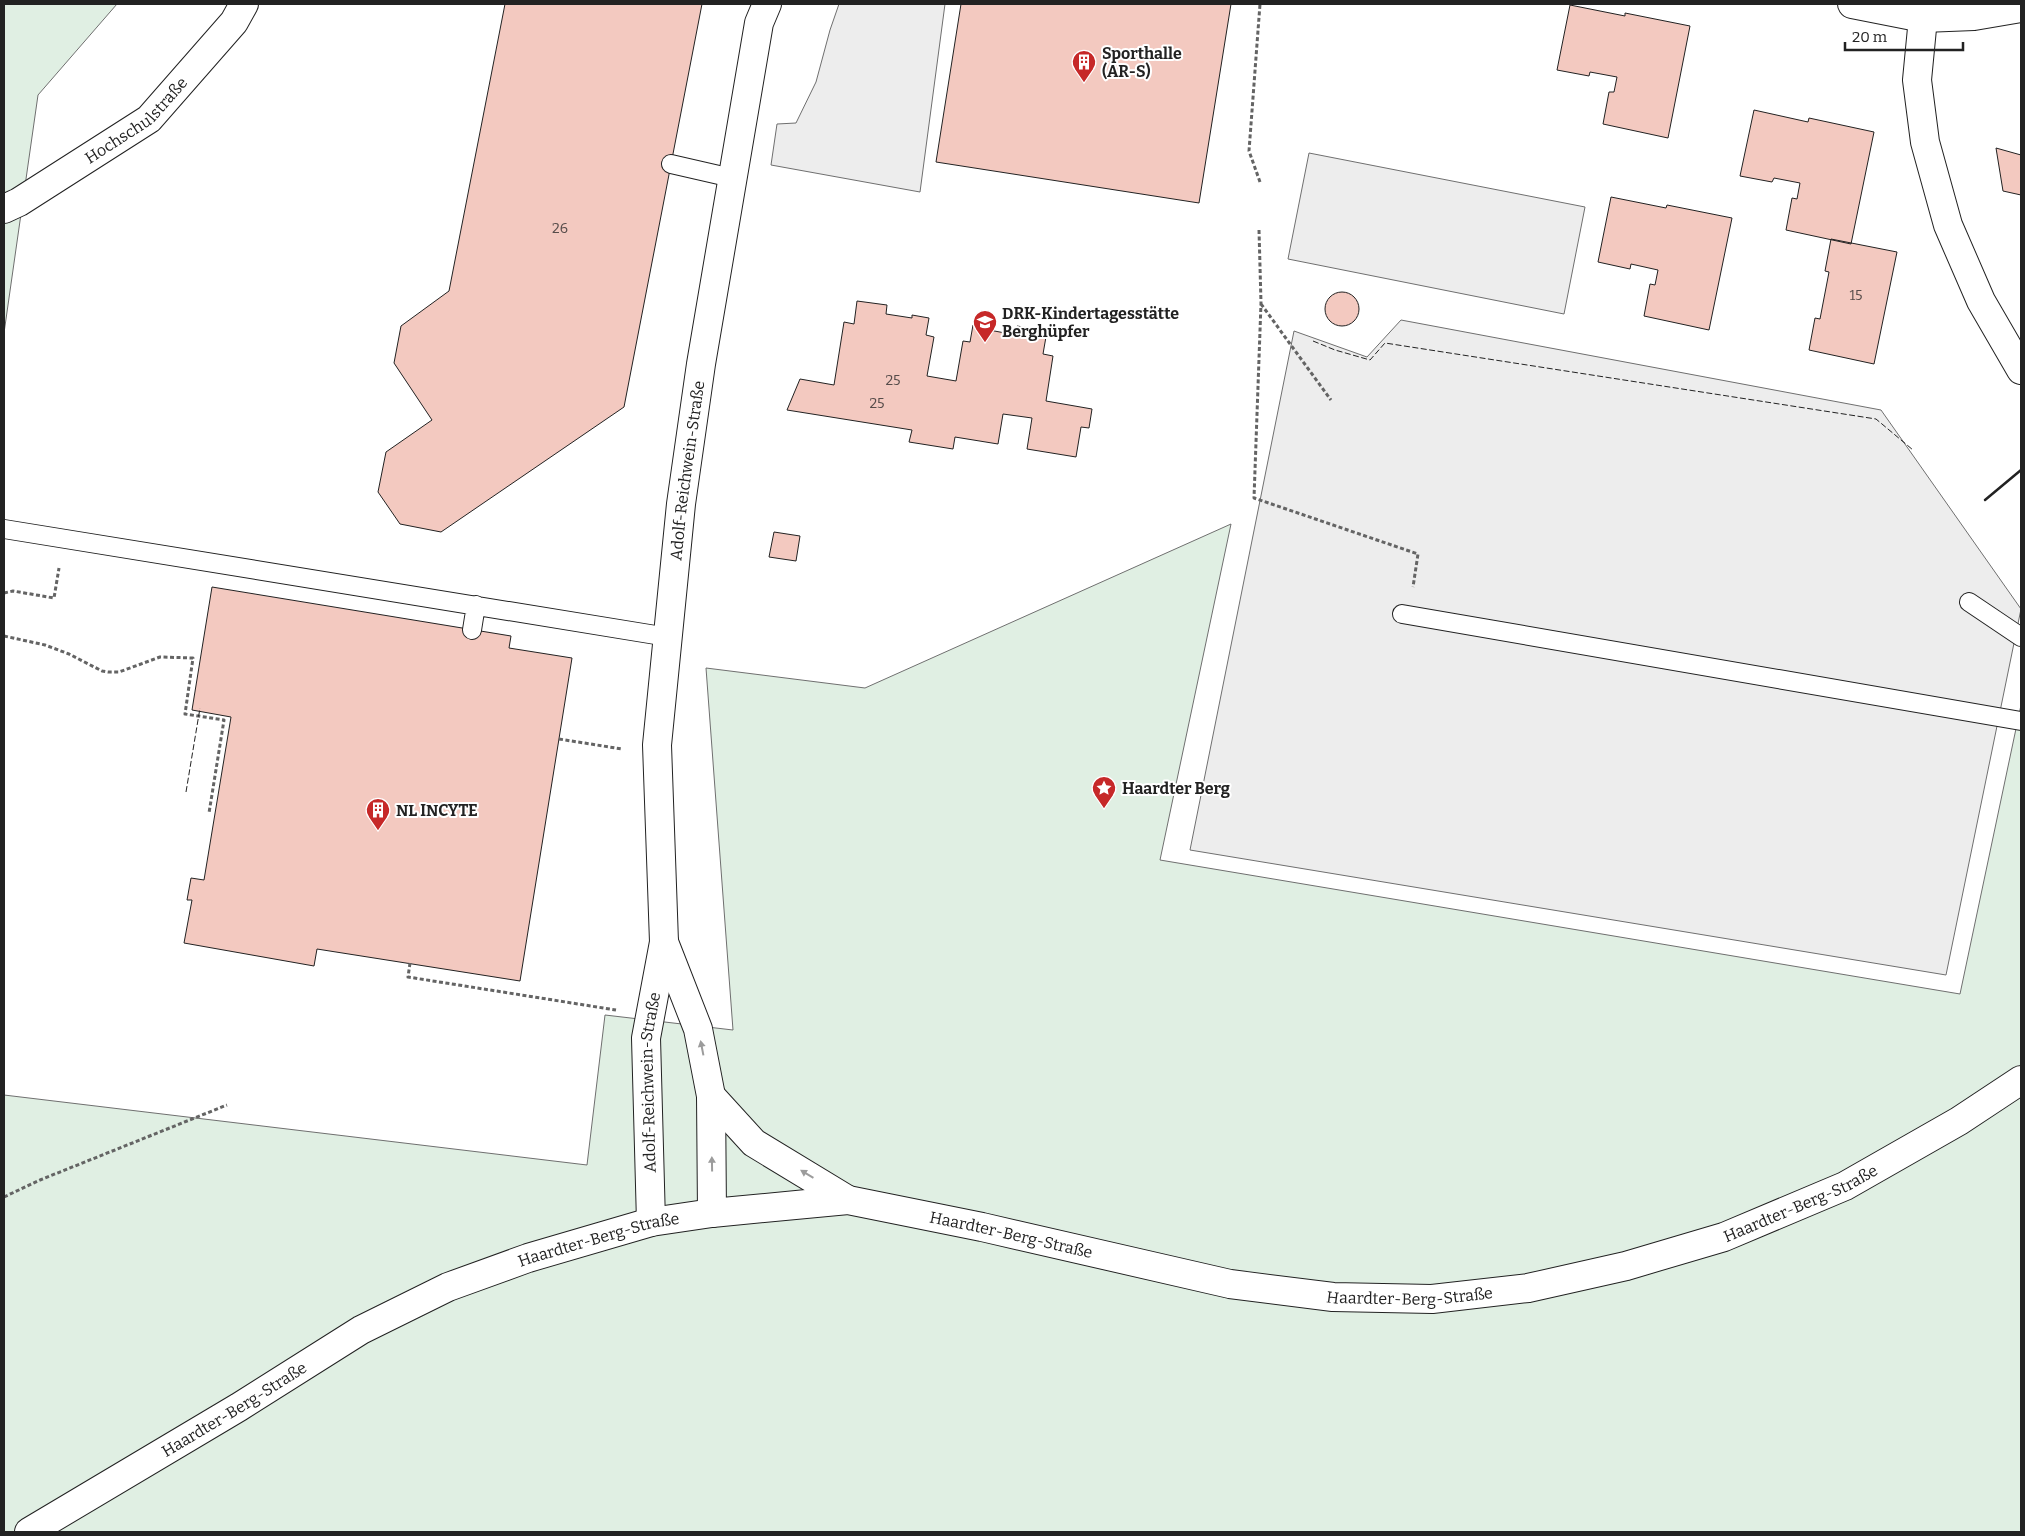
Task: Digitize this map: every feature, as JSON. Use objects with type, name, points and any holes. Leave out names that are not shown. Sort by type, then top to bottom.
[{"type":"street","name":"Hochschulstraße","points":[[4,208],[19,202],[149,119],[234,22],[244,4]]},
{"type":"street","name":"Adolf-Reichwein-Straße","points":[[650,1222],[646,1038],[664,942],[657,745],[681,504],[701,364],[759,23],[767,4]]},
{"type":"street","points":[[1852,4],[1974,16],[2021,8]]},
{"type":"street","points":[[1926,11],[1917,80],[1925,142],[1948,225],[1981,301],[2021,370]]},
{"type":"street","name":"Adolf-Reichwein-Straße","points":[[664,942],[698,1029],[711,1096],[712,1213]]},
{"type":"street","name":"Haardter-Berg-Straße","points":[[29,1532],[239,1407],[361,1330],[448,1286],[528,1258],[650,1222],[712,1213],[848,1200],[982,1227],[1230,1284],[1333,1297],[1432,1299],[1528,1288],[1626,1266],[1724,1237],[1845,1186],[1959,1121],[2021,1080]]},
{"type":"street","points":[[711,1096],[754,1143],[848,1200]]},
{"type":"lane","points":[[671,164],[732,178]]},
{"type":"lane","points":[[4,529],[668,636]]},
{"type":"lane","points":[[1969,602],[2021,637]]},
{"type":"lane","points":[[472,630],[476,605]]},
{"type":"lane","points":[[1402,614],[2021,721]]},
{"type":"path","points":[[1260,4],[1249,151],[1260,182]]},
{"type":"path","points":[[1259,230],[1261,303],[1254,498],[1418,554]]},
{"type":"path","points":[[1261,303],[1331,400]]},
{"type":"path","points":[[4,594],[13,591],[54,598],[65,538]]},
{"type":"path","points":[[4,636],[45,644],[102,671],[108,672],[119,672],[160,658],[193,658],[185,714],[224,720],[209,813]]},
{"type":"path","points":[[559,739],[635,750],[657,745]]},
{"type":"path","points":[[410,963],[408,977],[612,1009]]},
{"type":"path","points":[[4,1197],[40,1180],[227,1105]]},
{"type":"green space","points":[[4,4],[117,4],[38,95],[4,333]]},
{"type":"green space","points":[[1231,524],[1160,860],[1960,994],[2021,705],[2021,1532],[4,1532],[4,1095],[587,1165],[605,1015],[733,1030],[706,668],[865,688]]},
{"type":"shaded area","points":[[839,4],[945,4],[920,192],[771,165],[777,124],[796,123],[816,82]]},
{"type":"shaded area","points":[[1309,153],[1585,207],[1564,314],[1288,259]]},
{"type":"shaded area","points":[[1401,320],[1881,410],[2021,609],[1946,975],[1190,850],[1294,331],[1367,357]]},
{"type":"building","points":[[505,4],[702,4],[624,407],[441,532],[400,524],[378,492],[386,452],[432,420],[394,363],[401,326],[449,291]]},
{"type":"building","name":"Sporthalle (AR-S)","points":[[961,4],[1231,4],[1199,203],[936,162]]},
{"type":"building","points":[[1570,5],[1625,16],[1625,13],[1690,26],[1668,138],[1603,124],[1609,92],[1614,92],[1617,77],[1590,72],[1589,76],[1557,70]]},
{"type":"building","points":[[1754,110],[1808,122],[1809,118],[1874,132],[1851,244],[1786,230],[1792,198],[1797,199],[1800,183],[1774,178],[1772,182],[1740,176]]},
{"type":"building","points":[[1996,148],[2021,155],[2021,195],[2003,191]]},
{"type":"building","points":[[1611,197],[1666,208],[1667,205],[1732,218],[1709,330],[1644,316],[1650,284],[1655,285],[1658,270],[1631,264],[1630,269],[1598,262]]},
{"type":"building","points":[[1831,239],[1897,252],[1874,364],[1809,350],[1815,318],[1820,319],[1829,272],[1825,271]]},
{"type":"building","points":[[1342,292],[1354,297],[1359,309],[1354,321],[1342,326],[1330,321],[1325,309],[1330,297]]},
{"type":"building","points":[[857,301],[887,305],[886,314],[912,318],[912,315],[929,318],[926,335],[934,337],[927,376],[956,381],[963,341],[970,342],[973,325],[990,327],[989,330],[1016,335],[1017,326],[1047,331],[1043,354],[1053,356],[1046,401],[1092,409],[1089,428],[1081,427],[1076,457],[1027,449],[1032,418],[1003,414],[998,444],[955,437],[953,449],[909,442],[912,430],[787,410],[800,379],[834,385],[844,322],[854,324]]},
{"type":"building","points":[[774,532],[800,536],[796,561],[769,557]]},
{"type":"building","name":"NL INCYTE","points":[[212,587],[511,636],[509,648],[572,658],[520,981],[317,949],[314,966],[184,943],[192,900],[187,900],[191,878],[204,880],[231,717],[192,710]]},
{"type":"fence","points":[[1313,341],[1335,350],[1370,360],[1385,343],[1876,419],[1913,450]]},
{"type":"fence","points":[[186,792],[200,708]]},
{"type":"wall","points":[[1985,500],[2021,470]]},
{"type":"place","name":"Sporthalle (AR-S)","points":[[1084,83]]},
{"type":"place","name":"DRK-Kindertagesstätte Berghüpfer","points":[[985,343]]},
{"type":"place","name":"Haardter Berg","points":[[1104,809]]},
{"type":"place","name":"NL INCYTE","points":[[378,831]]}]
